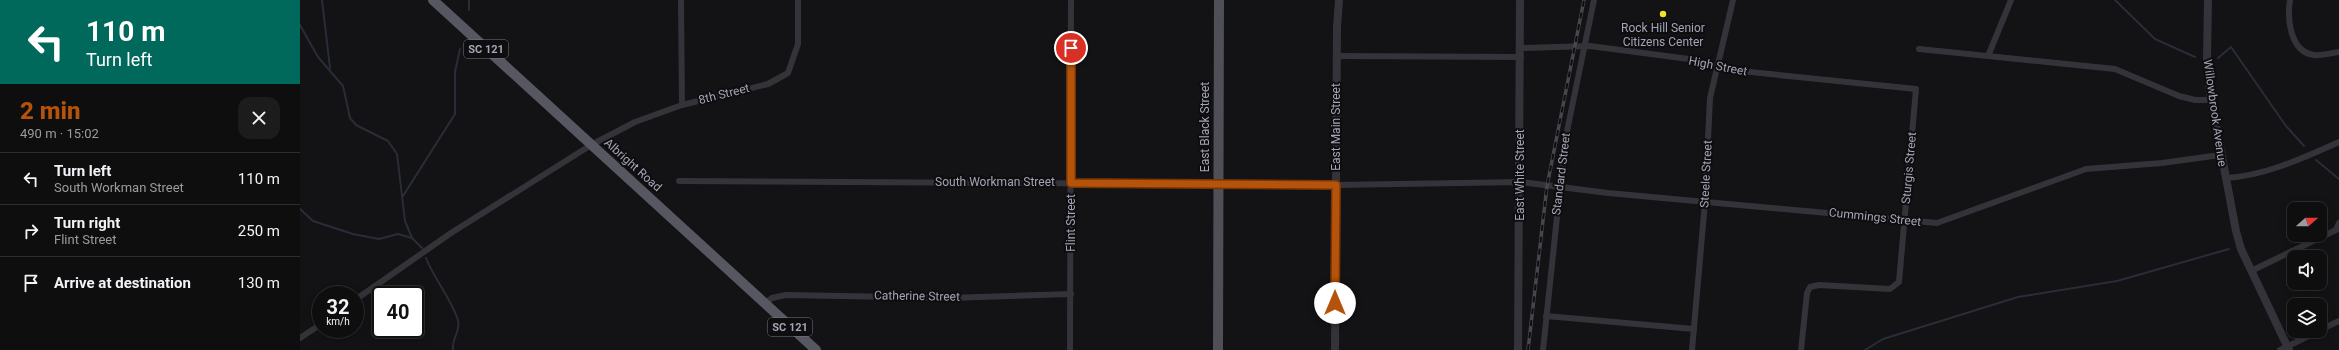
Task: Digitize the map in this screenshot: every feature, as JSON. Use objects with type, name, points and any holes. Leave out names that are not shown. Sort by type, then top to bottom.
[{"type":"highway","name":"Albright Road","points":[[432,0],[816,350]]},
{"type":"main road","name":"East Black Street","points":[[1218,350],[1219,0]]},
{"type":"street","points":[[681,0],[682,105]]},
{"type":"street","name":"8th Street","points":[[364,294],[452,233],[591,145],[635,122],[682,105],[768,84],[788,73],[798,44],[798,0]]},
{"type":"street","name":"Flint Street","points":[[1070,350],[1071,0]]},
{"type":"street","name":"East Main Street","points":[[1335,350],[1337,56],[1339,0]]},
{"type":"street","name":"East White Street","points":[[1518,350],[1521,182],[1520,0]]},
{"type":"street","name":"Standard Street","points":[[1543,350],[1565,141],[1594,0]]},
{"type":"street","name":"Steele Street","points":[[1692,350],[1705,202],[1710,98],[1716,67],[1733,0]]},
{"type":"street","points":[[1988,56],[2011,0]]},
{"type":"street","name":"Willowbrook Avenue","points":[[2208,0],[2207,60],[2211,100],[2225,178]]},
{"type":"street","points":[[2290,0],[2289,20],[2294,38],[2302,50],[2315,56],[2339,52]]},
{"type":"street","name":"High Street","points":[[1521,48],[1584,47],[1689,59],[1730,70],[1916,89]]},
{"type":"street","points":[[1919,49],[2115,69],[2179,96],[2195,100],[2211,100]]},
{"type":"street","points":[[1337,56],[1521,57]]},
{"type":"street","name":"Sturgis Street","points":[[1801,350],[1807,293],[1810,287],[1819,284],[1890,289],[1897,286],[1900,278],[1916,89]]},
{"type":"street","points":[[2306,338],[2285,349],[2251,271],[2236,231],[2225,178],[2238,177],[2273,169],[2339,142]]},
{"type":"street","name":"Cummings Street","points":[[1336,185],[1521,182],[1705,202],[1937,223],[2086,169],[2162,163],[2220,155]]},
{"type":"street","name":"South Workman Street","points":[[679,181],[1336,185]]},
{"type":"street","points":[[2251,271],[2336,230],[2339,223]]},
{"type":"street","name":"Catherine Street","points":[[765,303],[772,298],[786,295],[949,298],[1071,294]]},
{"type":"street","points":[[1546,316],[1694,329]]},
{"type":"street","points":[[2327,327],[2339,321]]},
{"type":"street","points":[[300,338],[312,330]]},
{"type":"waterway","points":[[322,0],[330,68]]},
{"type":"waterway","points":[[469,0],[469,10]]},
{"type":"waterway","points":[[2115,0],[2155,39],[2195,57]]},
{"type":"waterway","points":[[300,25],[318,57],[343,86],[350,118],[356,125],[388,141],[397,154],[405,221],[412,238],[422,248]]},
{"type":"waterway","points":[[2218,58],[2231,47],[2286,126],[2304,146]]},
{"type":"waterway","points":[[403,196],[455,114],[455,72],[460,49]]},
{"type":"waterway","points":[[2316,160],[2339,179]]},
{"type":"waterway","points":[[300,209],[313,221],[353,234],[379,239],[398,234],[412,238]]},
{"type":"waterway","points":[[1865,350],[1883,339],[2018,297],[2117,281],[2229,249]]},
{"type":"waterway","points":[[426,258],[458,320],[459,324],[453,343],[453,350]]},
{"type":"railway","points":[[1528,350],[1547,186],[1584,0]]},
{"type":"place","name":"Rock Hill Senior Citizens Center","points":[[1663,14]]},
{"type":"route","points":[[1071,48],[1071,183],[1336,185],[1335,303]]}]
